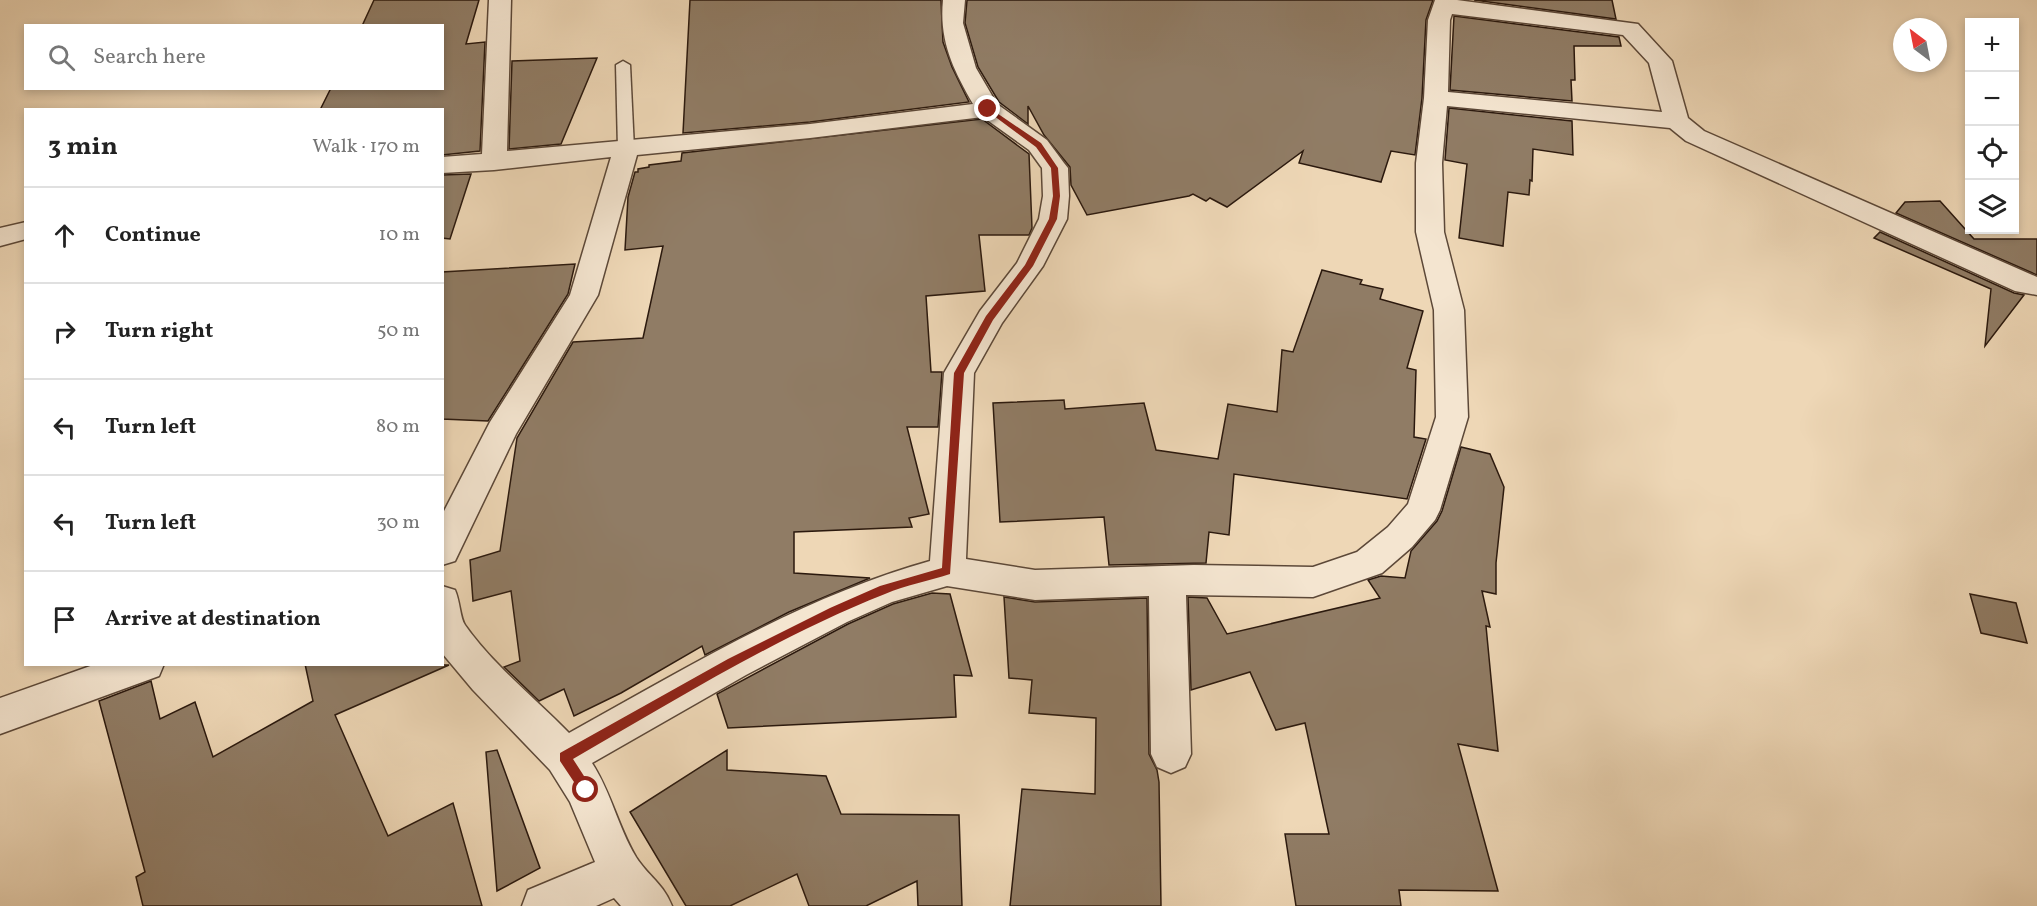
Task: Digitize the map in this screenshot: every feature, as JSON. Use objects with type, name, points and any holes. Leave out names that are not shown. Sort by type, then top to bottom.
[{"type":"street","points":[[494,162],[500,0]]},
{"type":"street","points":[[947,571],[959,373],[990,318],[1029,266],[1053,219],[1056,196],[1055,168],[1038,145],[988,109],[964,68],[952,22],[954,0]]},
{"type":"street","points":[[564,757],[732,663],[834,611],[884,589],[947,571],[1035,585],[1167,583],[1194,580],[1313,582],[1369,563],[1400,537],[1423,510],[1452,417],[1449,310],[1430,232],[1430,163],[1436,98],[1439,20],[1445,3],[1630,29],[1660,61],[1677,121]]},
{"type":"street","points":[[1436,98],[1677,121],[1695,136],[2025,284],[2037,286]]},
{"type":"street","points":[[444,165],[494,162],[901,121],[988,109]]},
{"type":"street","points":[[444,547],[501,431],[584,295],[626,149]]},
{"type":"street","points":[[0,237],[24,231]]},
{"type":"street","points":[[1167,583],[1171,754]]},
{"type":"street","points":[[444,620],[445,629],[487,678],[564,757],[586,790],[621,873],[650,906]]},
{"type":"street","points":[[0,716],[139,666]]},
{"type":"street","points":[[544,906],[621,873]]},
{"type":"lane","points":[[623,65],[626,149]]},
{"type":"building","points":[[374,0],[479,0],[466,44],[485,42],[480,151],[444,155],[444,108],[321,108],[330,90],[444,90],[444,24],[363,24]]},
{"type":"building","points":[[690,0],[941,0],[943,42],[969,102],[810,122],[683,133]]},
{"type":"building","points":[[967,0],[1433,0],[1426,20],[1422,98],[1415,155],[1391,151],[1381,182],[1299,163],[1303,151],[1227,207],[1210,198],[1206,201],[1193,194],[1087,215],[1071,185],[1070,167],[1044,135],[1028,106],[1028,124],[999,102],[978,67],[965,23]]},
{"type":"building","points":[[1474,0],[1612,0],[1616,19]]},
{"type":"building","points":[[1454,16],[1619,37],[1621,46],[1574,46],[1575,80],[1571,80],[1572,101],[1450,90]]},
{"type":"building","points":[[597,58],[561,144],[509,149],[512,61]]},
{"type":"building","points":[[1449,108],[1572,121],[1573,155],[1533,149],[1529,195],[1508,192],[1503,246],[1459,238],[1467,164],[1445,160]]},
{"type":"building","points":[[982,119],[1029,154],[1032,228],[1029,235],[979,235],[985,291],[926,296],[931,372],[942,372],[938,427],[907,427],[929,514],[909,518],[912,527],[794,532],[794,573],[870,578],[789,612],[705,655],[702,646],[621,693],[574,716],[564,689],[539,701],[504,667],[520,661],[511,591],[473,601],[470,560],[500,551],[517,438],[573,342],[643,338],[663,246],[625,250],[628,197],[635,172],[649,165],[681,161],[682,153]]},
{"type":"building","points":[[471,174],[450,239],[444,238],[444,175]]},
{"type":"building","points":[[1940,201],[1965,229],[1965,234],[1970,234],[1974,239],[2037,239],[2037,275],[1896,213],[1905,202]]},
{"type":"building","points":[[1880,232],[2014,293],[2024,295],[1985,346],[1991,289],[1874,238]]},
{"type":"building","points":[[575,264],[568,294],[488,421],[444,419],[444,272]]},
{"type":"building","points":[[1322,270],[1362,280],[1360,284],[1383,289],[1380,299],[1423,311],[1407,368],[1416,370],[1414,437],[1426,439],[1407,499],[1234,474],[1229,535],[1209,532],[1206,563],[1109,565],[1104,517],[1000,522],[993,403],[1064,400],[1065,409],[1144,403],[1156,450],[1218,459],[1228,404],[1277,412],[1282,350],[1293,352]]},
{"type":"building","points":[[1461,447],[1490,454],[1504,487],[1496,563],[1496,594],[1482,591],[1490,627],[1486,626],[1498,751],[1458,744],[1498,891],[1399,890],[1401,906],[1296,906],[1285,834],[1329,834],[1305,723],[1276,730],[1250,672],[1191,690],[1188,597],[1207,598],[1227,634],[1380,598],[1368,580],[1381,576],[1405,578],[1411,551],[1437,521],[1442,511]]},
{"type":"building","points":[[932,593],[950,594],[972,676],[954,675],[956,717],[728,728],[717,694],[848,624],[893,604]]},
{"type":"building","points":[[1970,594],[2016,603],[2027,643],[1981,633]]},
{"type":"building","points":[[1004,597],[1035,602],[1147,598],[1149,754],[1157,770],[1159,782],[1161,906],[1010,906],[1022,789],[1095,794],[1096,718],[1029,713],[1032,680],[1009,678]]},
{"type":"building","points":[[449,665],[335,715],[388,836],[453,803],[482,906],[143,906],[136,877],[145,872],[99,701],[151,681],[160,719],[195,702],[213,757],[313,701],[305,666]]},
{"type":"building","points":[[497,750],[540,868],[497,891],[486,752]]},
{"type":"building","points":[[727,750],[727,770],[826,776],[841,814],[959,815],[962,906],[918,906],[917,881],[866,906],[809,906],[797,874],[730,906],[686,906],[630,812]]},
{"type":"route","points":[[586,790],[564,757],[732,663],[834,611],[884,589],[947,571],[959,373],[990,318],[1029,266],[1053,219],[1056,196],[1055,168],[1038,145],[988,109]]}]
